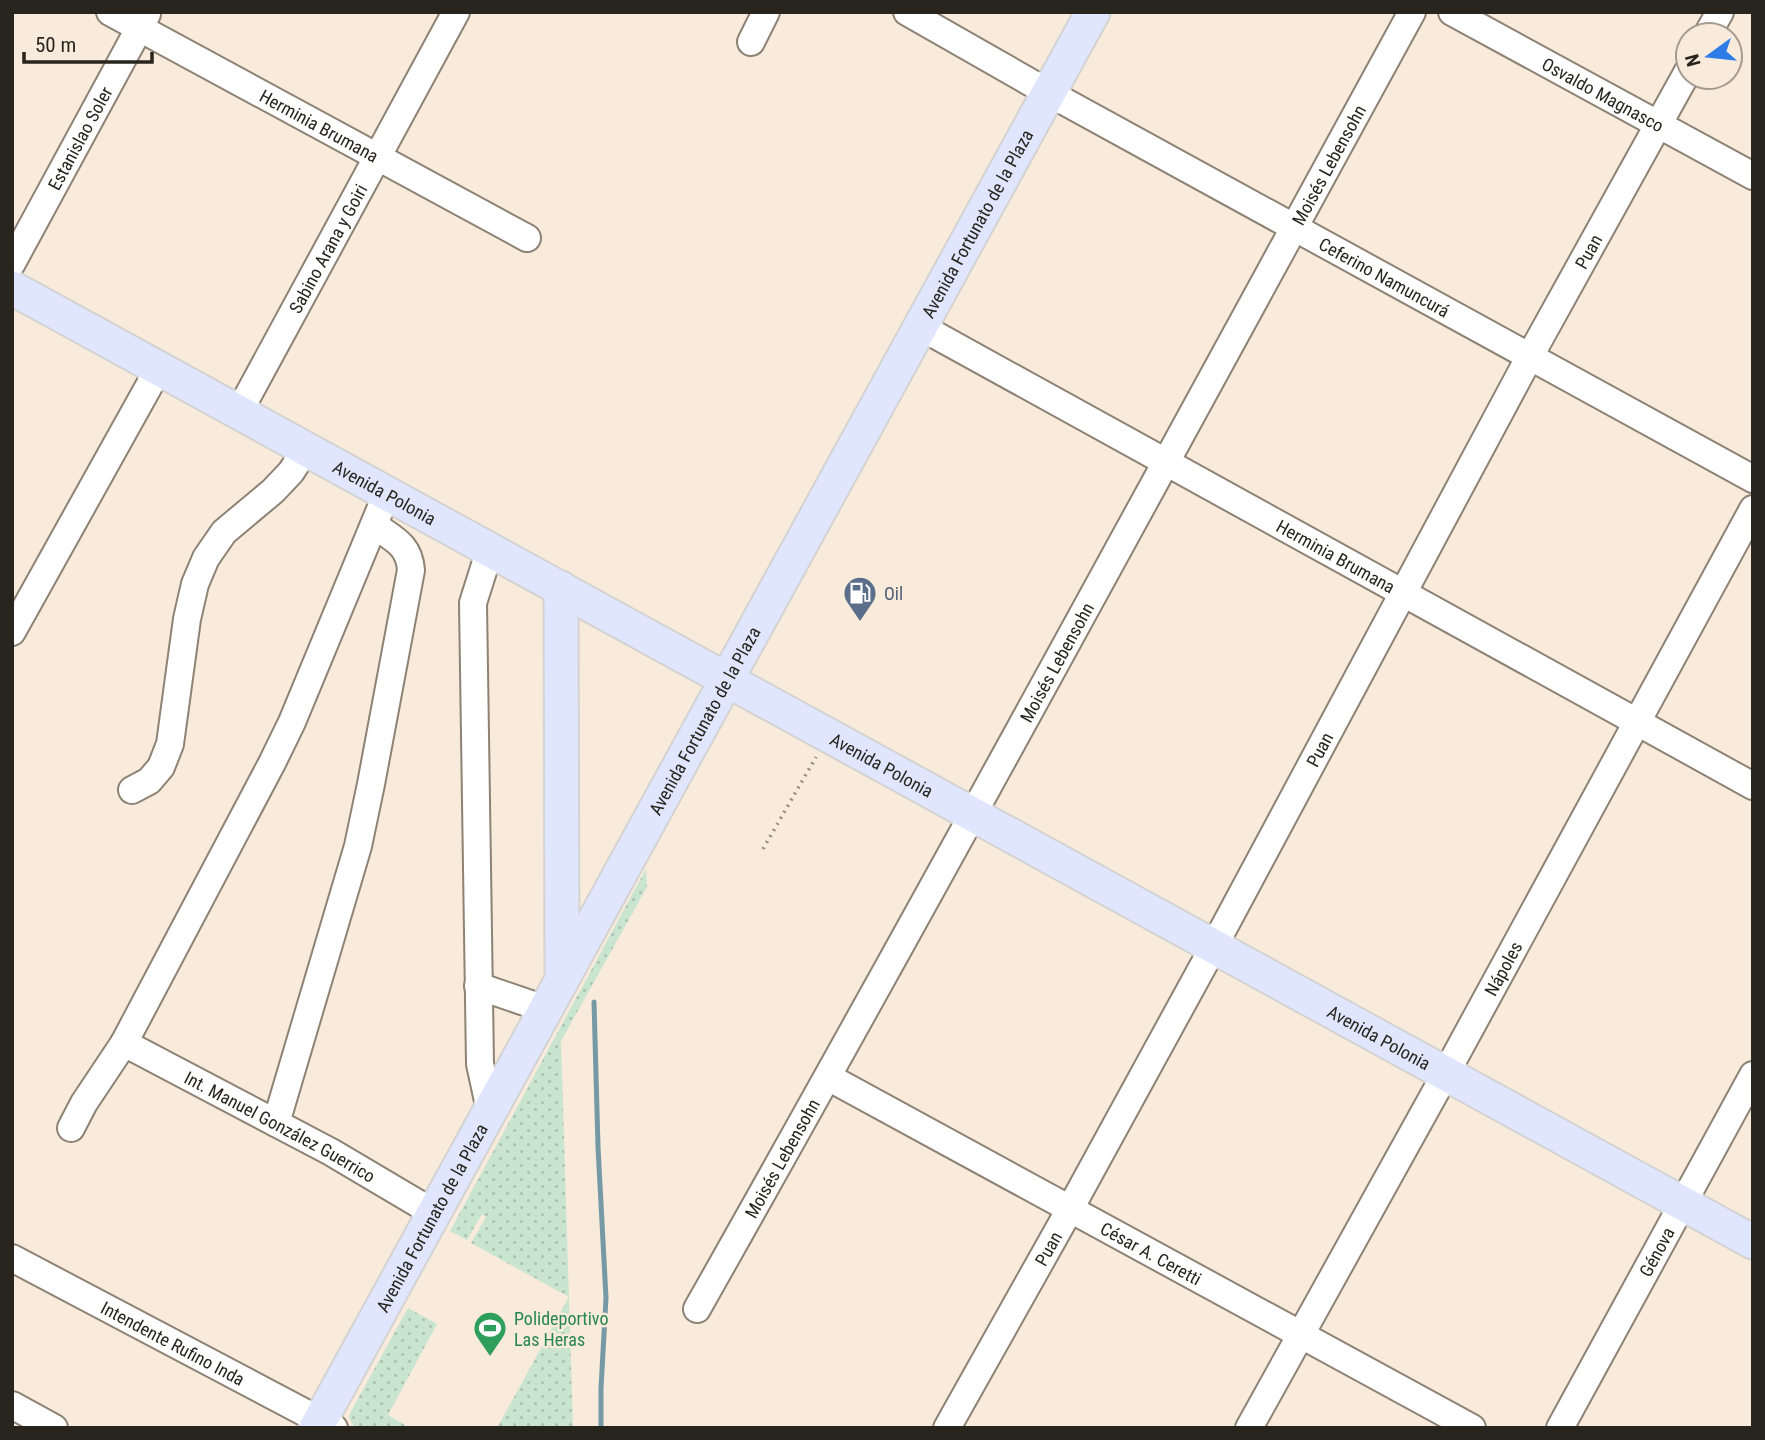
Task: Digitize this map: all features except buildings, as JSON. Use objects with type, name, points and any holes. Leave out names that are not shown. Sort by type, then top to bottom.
[{"type":"main road","name":"Avenida Fortunato de la Plaza","points":[[323,1425],[433,1213],[1093,12]]},
{"type":"main road","name":"Avenida Polonia","points":[[12,288],[1753,1242]]},
{"type":"main road","points":[[561,588],[562,978]]},
{"type":"street","name":"Herminia Brumana","points":[[110,12],[143,20],[377,157],[527,237]]},
{"type":"street","name":"Sabino Arana y Goiri","points":[[239,412],[456,12]]},
{"type":"street","points":[[751,42],[766,12]]},
{"type":"street","name":"Ceferino Namuncurá","points":[[907,12],[1049,93],[1753,479]]},
{"type":"street","name":"Moisés Lebensohn","points":[[697,1309],[974,814],[1412,12]]},
{"type":"street","name":"Osvaldo Magnasco","points":[[1452,12],[1753,176]]},
{"type":"street","name":"Estanislao Soler","points":[[12,263],[143,20]]},
{"type":"street","name":"Puan","points":[[947,1428],[1214,946],[1530,356],[1677,91]]},
{"type":"street","name":"Herminia Brumana","points":[[921,327],[1753,786]]},
{"type":"street","points":[[12,632],[159,368]]},
{"type":"street","points":[[132,790],[149,781],[161,767],[170,744],[187,619],[195,584],[206,558],[224,532],[273,491],[291,472],[306,449]]},
{"type":"street","points":[[71,1128],[84,1103],[124,1043],[287,732],[387,493]]},
{"type":"street","name":"Nápoles","points":[[1249,1428],[1753,509]]},
{"type":"street","points":[[276,1123],[358,846],[411,570],[406,549],[374,525]]},
{"type":"street","points":[[490,549],[473,603],[480,1064],[490,1110]]},
{"type":"street","points":[[478,986],[545,1009]]},
{"type":"street","name":"Int. Manuel González Guerrico","points":[[124,1043],[331,1152],[433,1213]]},
{"type":"street","name":"Génova","points":[[1560,1428],[1753,1075]]},
{"type":"street","name":"César A. Ceretti","points":[[828,1077],[1472,1428]]},
{"type":"street","name":"Intendente Rufino Inda","points":[[12,1258],[323,1425]]},
{"type":"street","points":[[12,1405],[54,1428]]},
{"type":"path","points":[[763,849],[830,735]]},
{"type":"green space","points":[[646,869],[647,887],[561,1041],[569,1297],[471,1243],[486,1217],[482,1214],[467,1240],[450,1231]]},
{"type":"green space","points":[[569,1297],[573,1428],[497,1428]]},
{"type":"green space","points":[[408,1308],[437,1324],[388,1415],[410,1428],[355,1428],[349,1418],[350,1413]]},
{"type":"waterway","points":[[594,1002],[606,1298],[601,1428]]},
{"type":"place","name":"Oil","points":[[860,623]]},
{"type":"place","name":"Polideportivo Las Heras","points":[[490,1358]]}]
